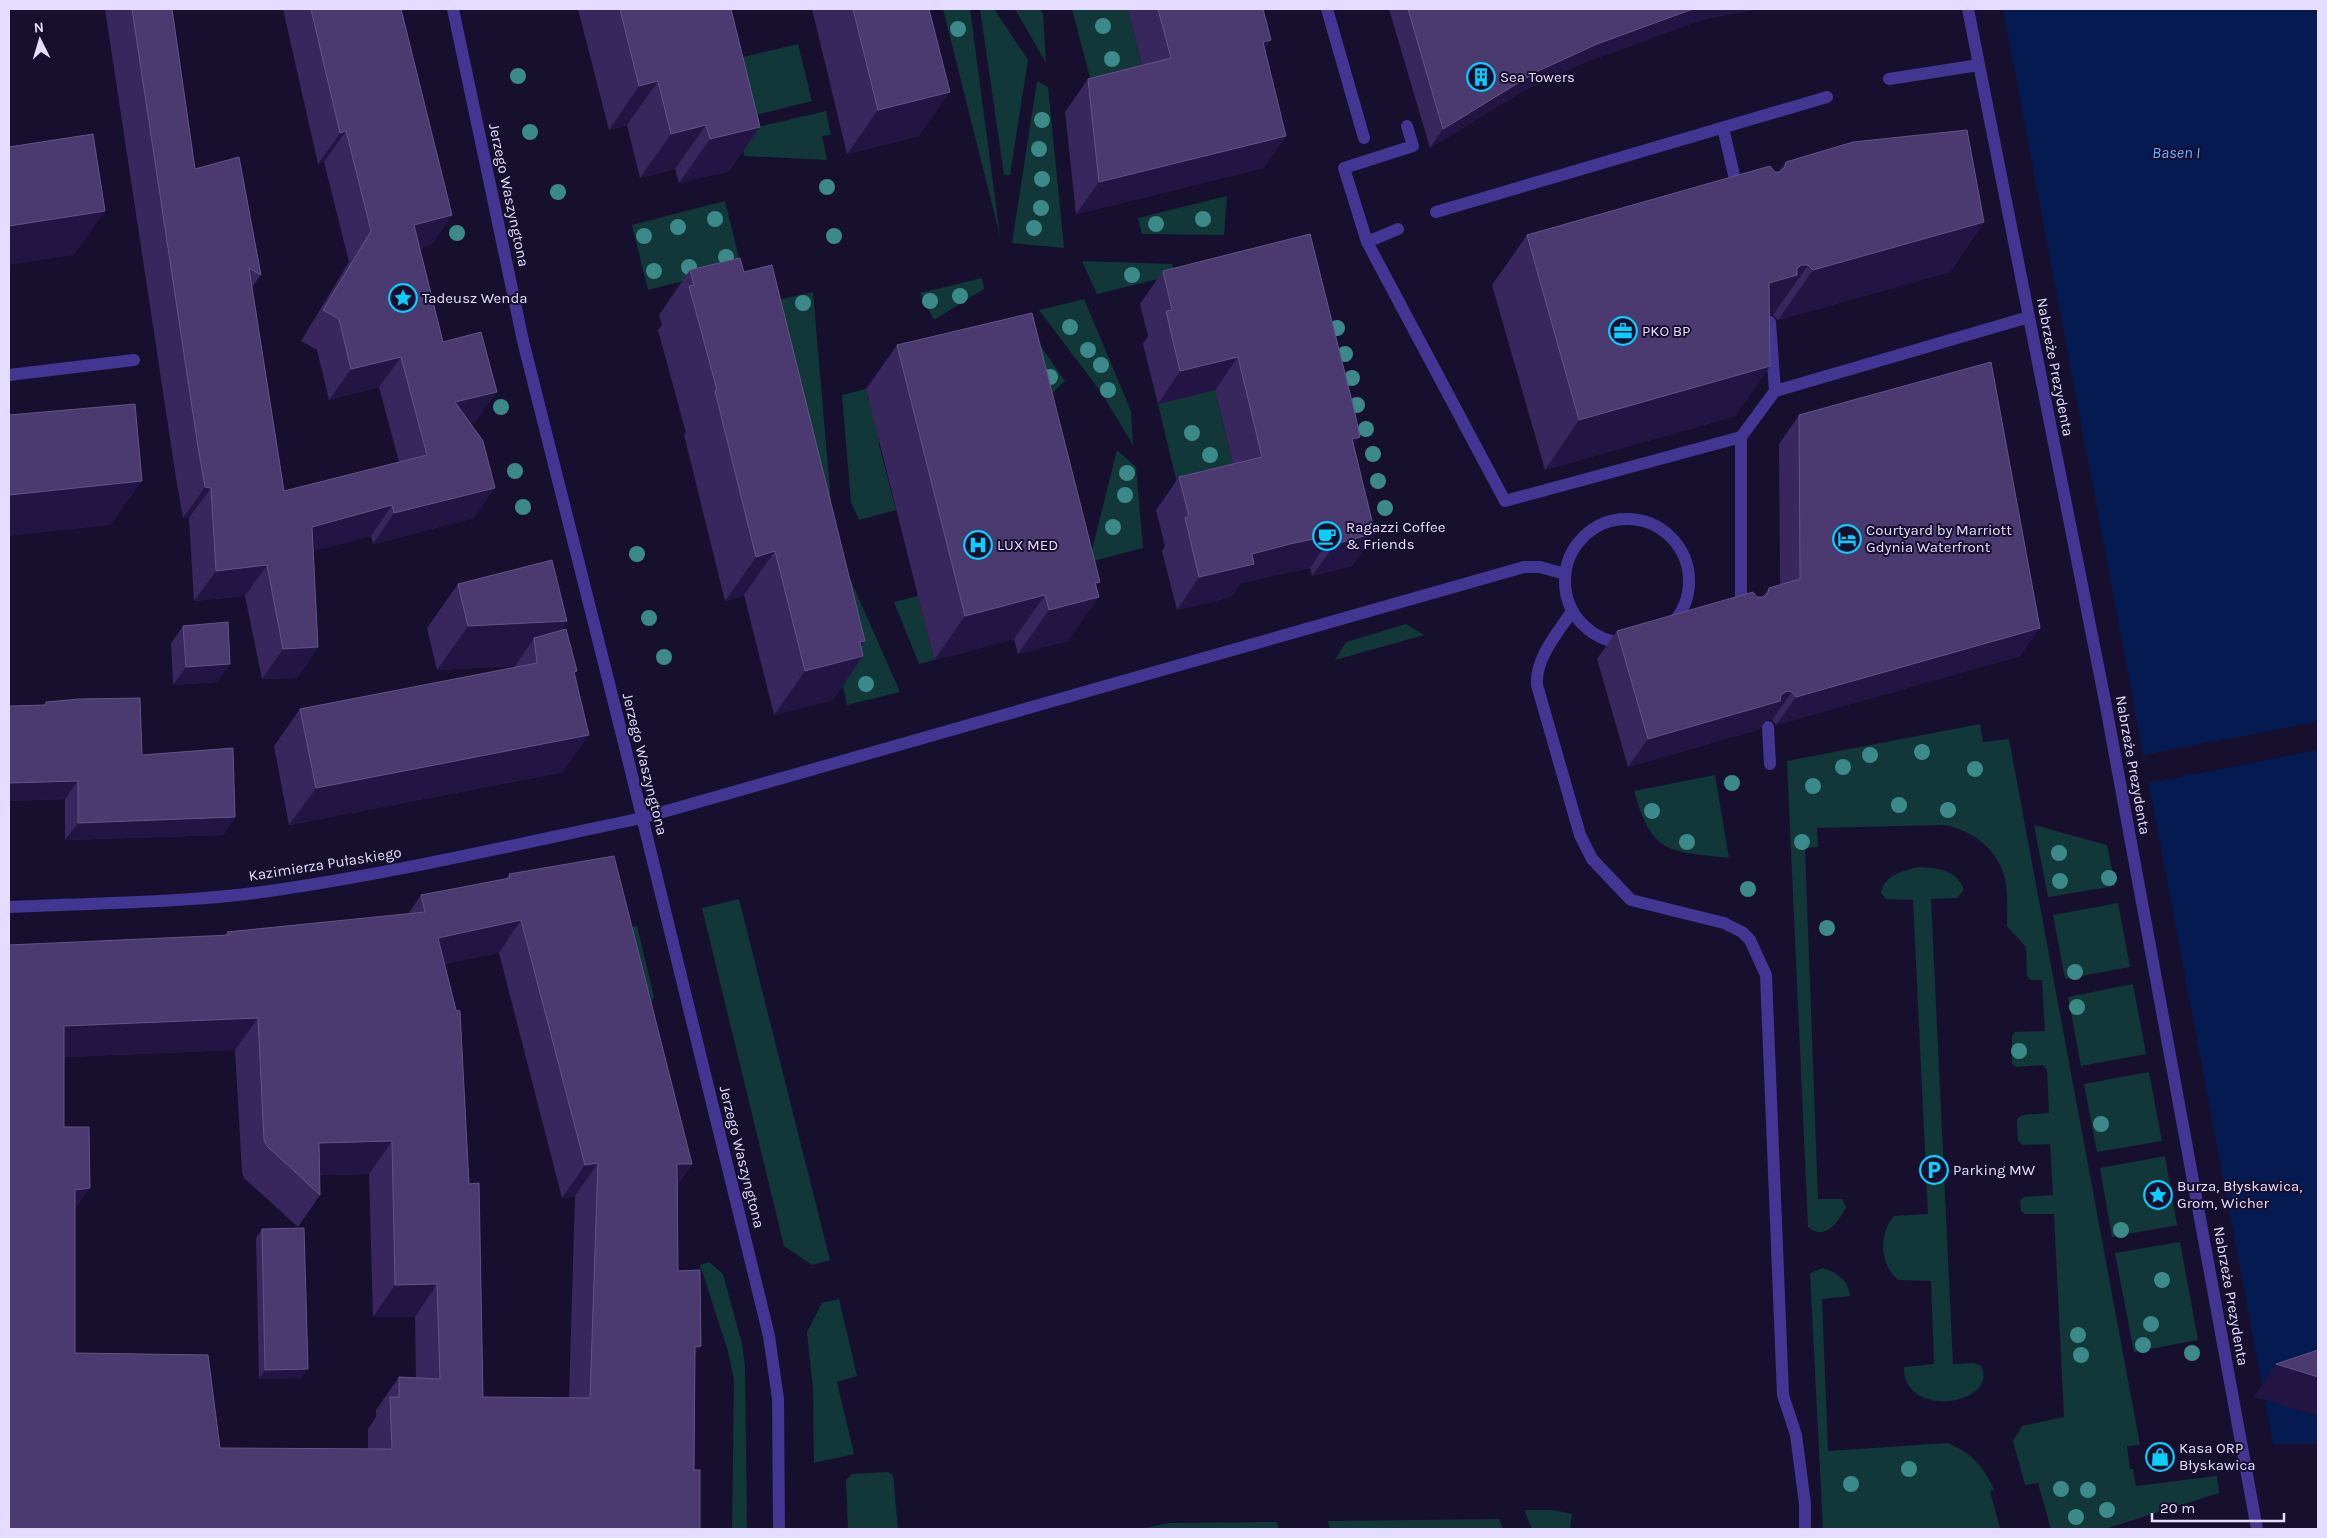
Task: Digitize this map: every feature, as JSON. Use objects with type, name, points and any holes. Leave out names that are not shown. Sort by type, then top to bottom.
[{"type":"street","name":"Jerzego Waszyngtona","points":[[453,9],[523,341],[769,1336],[778,1398],[779,1529]]},
{"type":"street","points":[[1327,9],[1364,138]]},
{"type":"street","name":"Nabrzeże Prezydenta","points":[[1968,9],[2105,701],[2257,1529]]},
{"type":"street","points":[[1889,79],[1979,65]]},
{"type":"street","points":[[1436,212],[1827,97]]},
{"type":"street","points":[[1407,126],[1413,146],[1344,168],[1367,242],[1505,501],[1740,437],[1776,392],[2029,316]]},
{"type":"street","points":[[1724,128],[1741,204]]},
{"type":"street","points":[[1367,242],[1398,229]]},
{"type":"street","points":[[1770,322],[1776,392]]},
{"type":"street","points":[[9,375],[134,360]]},
{"type":"street","points":[[1740,437],[1741,618]]},
{"type":"street","points":[[1623,518],[1646,521],[1665,531],[1681,548],[1689,568],[1690,591],[1683,611],[1669,629],[1649,640],[1627,644],[1605,640],[1586,629],[1572,611],[1566,593],[1565,574],[1570,556],[1583,537],[1601,524],[1623,518]]},
{"type":"street","name":"Kazimierza Pułaskiego","points":[[9,906],[178,900],[268,891],[436,862],[642,818],[1524,567],[1540,567],[1565,574]]},
{"type":"street","points":[[1572,611],[1536,673],[1537,685],[1580,835],[1592,859],[1631,900],[1724,924],[1742,932],[1750,940],[1766,976],[1783,1395],[1796,1435],[1805,1504],[1805,1529]]},
{"type":"street","points":[[1768,727],[1770,764]]},
{"type":"green space","points":[[943,9],[970,9],[1000,236]]},
{"type":"green space","points":[[980,9],[994,9],[1028,60],[1010,175],[1004,175]]},
{"type":"green space","points":[[1015,9],[1040,9],[1043,14],[1046,63]]},
{"type":"green space","points":[[1072,9],[1128,9],[1148,90],[1097,104]]},
{"type":"green space","points":[[798,44],[812,101],[740,119],[735,59]]},
{"type":"green space","points":[[1037,81],[1048,87],[1064,248],[1012,243]]},
{"type":"green space","points":[[826,111],[831,135],[822,136],[827,160],[744,156],[741,131]]},
{"type":"green space","points":[[1227,196],[1224,235],[1142,234],[1138,218]]},
{"type":"green space","points":[[725,201],[741,266],[648,290],[632,225]]},
{"type":"green space","points":[[1082,261],[1172,264],[1175,275],[1097,294]]},
{"type":"green space","points":[[982,278],[984,289],[934,320],[920,293]]},
{"type":"green space","points":[[813,292],[833,526],[751,306]]},
{"type":"green space","points":[[1084,299],[1131,411],[1133,445],[1101,392],[1039,310]]},
{"type":"green space","points":[[1019,315],[1065,381],[1049,396]]},
{"type":"green space","points":[[1212,378],[1242,501],[1182,504],[1158,404],[1203,392]]},
{"type":"green space","points":[[866,389],[868,399],[874,397],[879,445],[896,510],[859,520],[851,502],[842,395]]},
{"type":"green space","points":[[1117,450],[1136,467],[1143,548],[1082,564],[1091,554]]},
{"type":"green space","points":[[845,567],[900,692],[847,705],[818,573]]},
{"type":"green space","points":[[918,596],[934,660],[919,664],[894,602]]},
{"type":"green space","points":[[1406,624],[1424,635],[1335,660],[1346,642]]},
{"type":"green space","points":[[1980,724],[1983,742],[2009,739],[2140,1445],[2127,1446],[2130,1469],[2133,1469],[2136,1486],[2217,1476],[2219,1493],[2105,1529],[2051,1529],[2038,1483],[2025,1485],[2013,1441],[2022,1426],[2064,1417],[2054,1214],[2024,1214],[2021,1211],[2020,1201],[2024,1197],[2053,1195],[2050,1144],[2023,1145],[2018,1141],[2017,1119],[2022,1115],[2049,1113],[2047,1070],[2043,1065],[2016,1067],[2012,1064],[2012,1036],[2015,1032],[2045,1031],[2042,980],[2030,980],[2027,976],[2026,947],[2007,926],[2006,885],[2002,868],[1990,850],[1974,836],[1964,831],[1944,825],[1817,828],[1818,847],[1805,848],[1818,1199],[1842,1199],[1846,1207],[1840,1218],[1826,1231],[1814,1231],[1808,1227],[1787,761]]},
{"type":"green space","points":[[1715,775],[1729,858],[1677,851],[1666,846],[1656,838],[1648,827],[1634,791]]},
{"type":"green space","points":[[2034,825],[2107,845],[2115,886],[2048,897]]},
{"type":"green space","points":[[1918,867],[1939,869],[1951,874],[1957,878],[1964,890],[1957,898],[1931,899],[1953,1364],[1974,1363],[1981,1366],[1983,1379],[1977,1390],[1964,1397],[1949,1401],[1932,1400],[1918,1395],[1908,1384],[1904,1367],[1934,1364],[1931,1281],[1898,1280],[1888,1266],[1883,1249],[1885,1232],[1894,1216],[1928,1214],[1913,900],[1886,899],[1881,893],[1890,878],[1900,872]]},
{"type":"green space","points":[[739,899],[830,1260],[812,1265],[784,1246],[702,908]]},
{"type":"green space","points":[[2118,903],[2130,967],[2065,979],[2053,915]]},
{"type":"green space","points":[[637,926],[654,997],[644,1017],[622,928]]},
{"type":"green space","points":[[2133,984],[2146,1054],[2081,1066],[2068,997]]},
{"type":"green space","points":[[2149,1072],[2162,1141],[2097,1152],[2084,1084]]},
{"type":"green space","points":[[2165,1156],[2177,1225],[2112,1237],[2100,1168]]},
{"type":"green space","points":[[2180,1242],[2198,1340],[2134,1352],[2115,1253]]},
{"type":"green space","points":[[709,1262],[723,1274],[742,1344],[745,1366],[747,1529],[732,1529],[734,1381],[728,1351],[700,1265]]},
{"type":"green space","points":[[1823,1268],[1833,1272],[1845,1282],[1850,1296],[1822,1299],[1828,1451],[1948,1443],[1970,1456],[1986,1474],[1994,1490],[1990,1491],[2000,1529],[1823,1529],[1810,1273]]},
{"type":"green space","points":[[839,1299],[857,1376],[837,1382],[854,1454],[814,1463],[813,1389],[807,1332],[822,1303]]},
{"type":"green space","points":[[888,1472],[893,1475],[898,1529],[848,1529],[846,1480],[852,1474]]},
{"type":"green space","points":[[1524,1510],[1553,1510],[1572,1514],[1570,1529],[1532,1529]]},
{"type":"green space","points":[[1499,1519],[1503,1529],[1330,1529],[1328,1521]]},
{"type":"green space","points":[[1277,1522],[1279,1529],[1142,1529],[1168,1523]]},
{"type":"water","name":"Basen I","points":[[2003,9],[2318,9],[2318,1444],[2273,1444]]},
{"type":"pier","points":[[2318,722],[2318,750],[2149,783],[2144,755]]},
{"type":"building","points":[[132,9],[172,9],[195,169],[239,157],[261,275],[249,268],[284,491],[427,455],[401,357],[351,369],[339,319],[323,310],[371,231],[346,131],[340,133],[311,9],[401,9],[452,215],[414,225],[443,342],[481,332],[497,392],[455,402],[483,441],[495,488],[394,513],[392,505],[312,527],[318,647],[283,649],[267,565],[216,571],[211,488],[205,487],[198,447]]},
{"type":"building","points":[[620,9],[731,9],[760,127],[710,139],[706,125],[671,134],[658,81],[639,86]]},
{"type":"building","points":[[853,9],[929,9],[950,92],[878,110]]},
{"type":"building","points":[[1158,9],[1263,9],[1271,40],[1263,42],[1286,136],[1099,182],[1088,79],[1171,58]]},
{"type":"building","name":"Sea Towers","points":[[1408,9],[1693,9],[1597,44],[1536,72],[1443,129]]},
{"type":"building","points":[[1967,130],[1984,222],[1813,270],[1808,265],[1801,265],[1797,269],[1797,275],[1769,283],[1770,366],[1579,420],[1527,235],[1770,166],[1775,172],[1780,172],[1785,167],[1786,162],[1853,142]]},
{"type":"building","points":[[93,134],[105,211],[9,226],[9,147]]},
{"type":"building","points":[[1310,234],[1354,409],[1360,437],[1352,439],[1375,533],[1335,544],[1332,535],[1290,544],[1252,554],[1254,564],[1199,577],[1185,518],[1189,516],[1179,477],[1262,457],[1238,357],[1180,371],[1166,311],[1172,310],[1163,271]]},
{"type":"building","points":[[740,258],[744,272],[772,265],[865,641],[860,642],[863,656],[805,671],[775,551],[756,557],[715,391],[717,390],[689,286],[694,285],[690,270]]},
{"type":"building","points":[[1032,313],[1100,582],[1095,583],[1099,597],[1049,610],[1045,595],[965,616],[897,345]]},
{"type":"building","points":[[1991,362],[2040,628],[1796,697],[1792,692],[1787,691],[1781,695],[1780,701],[1648,739],[1617,631],[1753,592],[1757,597],[1764,597],[1768,593],[1769,588],[1800,579],[1799,415]]},
{"type":"building","points":[[135,404],[142,481],[9,495],[9,415]]},
{"type":"building","points":[[552,560],[567,621],[468,626],[458,584]]},
{"type":"building","points":[[228,622],[230,664],[186,667],[183,626]]},
{"type":"building","points":[[566,629],[577,671],[574,672],[589,735],[316,788],[300,709],[537,663],[534,638]]},
{"type":"building","points":[[140,698],[142,755],[233,748],[235,817],[78,823],[78,781],[9,783],[9,706],[46,705],[46,702],[79,699]]},
{"type":"building","points":[[614,856],[692,1164],[677,1164],[678,1271],[700,1270],[701,1346],[695,1347],[694,1470],[700,1470],[700,1529],[9,1529],[9,945],[230,935],[227,932],[425,912],[421,895],[510,878],[509,874]],"holes":[[[521,920],[585,1165],[598,1163],[590,1398],[483,1397],[479,1183],[469,1184],[460,1011],[456,1010],[438,938]],[[258,1018],[264,1140],[267,1146],[320,1195],[319,1143],[392,1141],[395,1285],[437,1284],[440,1379],[399,1377],[399,1397],[390,1397],[392,1449],[220,1448],[208,1355],[75,1353],[75,1190],[90,1188],[89,1127],[64,1127],[64,1026]]]},
{"type":"building","points":[[304,1228],[308,1369],[265,1370],[262,1229]]},
{"type":"building","points":[[2318,1350],[2318,1377],[2276,1364]]},
{"type":"place","name":"Sea Towers","points":[[1481,77]]},
{"type":"place","name":"Tadeusz Wenda","points":[[403,298]]},
{"type":"place","name":"PKO BP","points":[[1623,331]]},
{"type":"place","name":"Ragazzi Coffee & Friends","points":[[1327,536]]},
{"type":"place","name":"Courtyard by Marriott Gdynia Waterfront","points":[[1847,539]]},
{"type":"place","name":"LUX MED","points":[[978,545]]},
{"type":"place","name":"Parking MW","points":[[1934,1170]]},
{"type":"place","name":"Burza, Błyskawica, Grom, Wicher","points":[[2158,1195]]},
{"type":"place","name":"Kasa ORP Błyskawica","points":[[2160,1457]]}]
